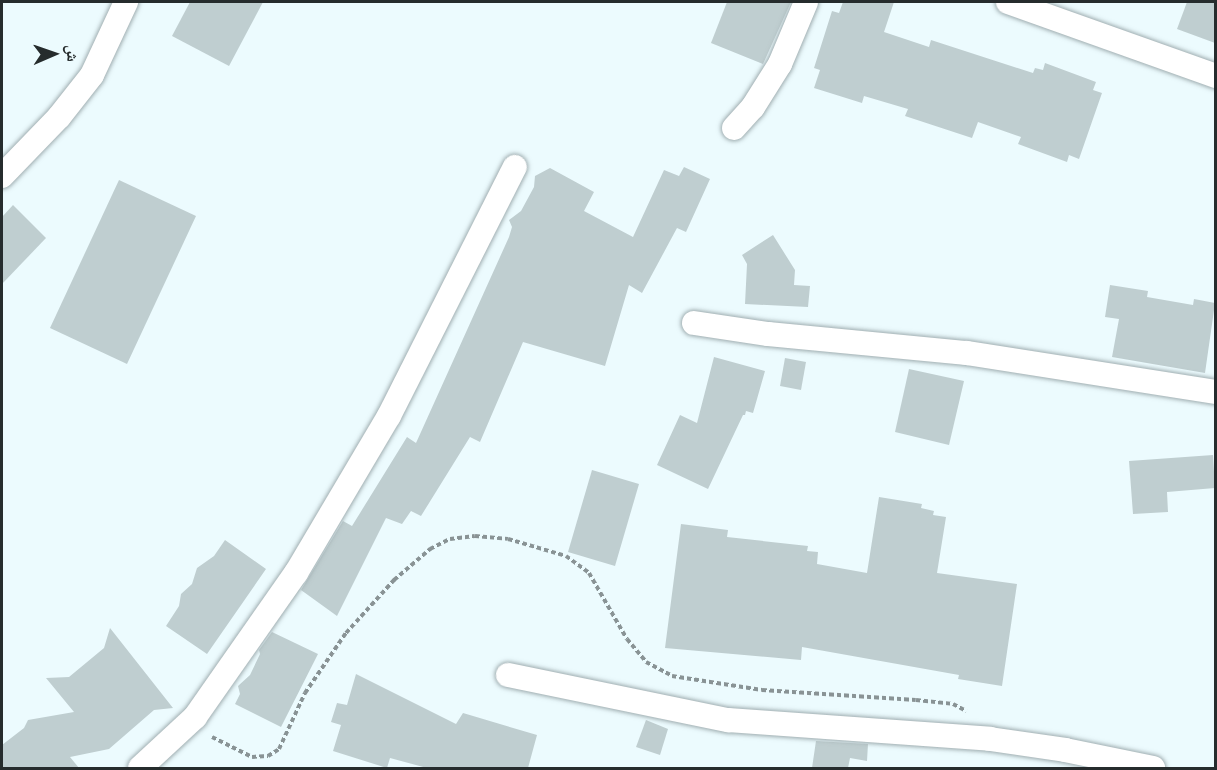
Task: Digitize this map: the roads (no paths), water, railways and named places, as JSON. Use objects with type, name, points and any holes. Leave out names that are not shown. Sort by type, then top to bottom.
[{"type":"street","points":[[2,176],[59,117],[92,75],[126,2]]},
{"type":"street","points":[[734,128],[753,107],[780,64],[806,2]]},
{"type":"street","points":[[1008,2],[1215,76]]},
{"type":"street","points":[[141,768],[195,717],[296,573],[389,416],[515,167]]},
{"type":"street","points":[[694,323],[768,334],[967,352],[1215,392]]},
{"type":"street","points":[[508,675],[728,720],[990,739],[1065,750],[1153,768]]}]
